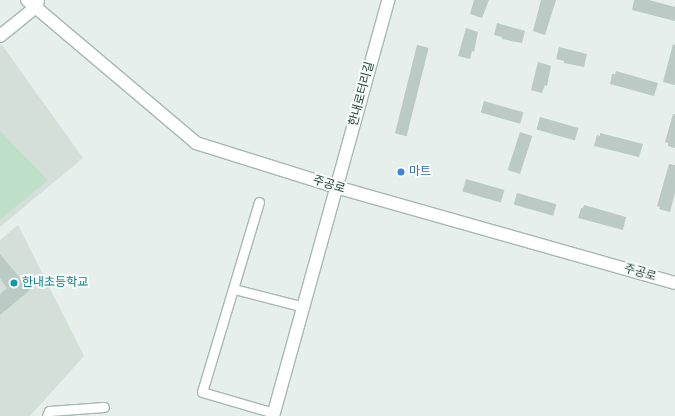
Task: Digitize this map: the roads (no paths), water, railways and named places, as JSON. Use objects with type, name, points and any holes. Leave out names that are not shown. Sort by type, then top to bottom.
[{"type":"street","name":"한내로터리길","points":[[274,415],[388,0]]},
{"type":"street","name":"주공로","points":[[34,2],[196,143],[336,187],[675,283]]},
{"type":"street","points":[[0,36],[34,2]]},
{"type":"street","points":[[259,202],[202,392],[274,415]]},
{"type":"street","points":[[234,289],[304,307]]},
{"type":"street","points":[[47,416],[49,411],[104,407]]},
{"type":"place","name":"마트","points":[[401,172]]},
{"type":"place","name":"한내초등학교","points":[[14,283]]}]
